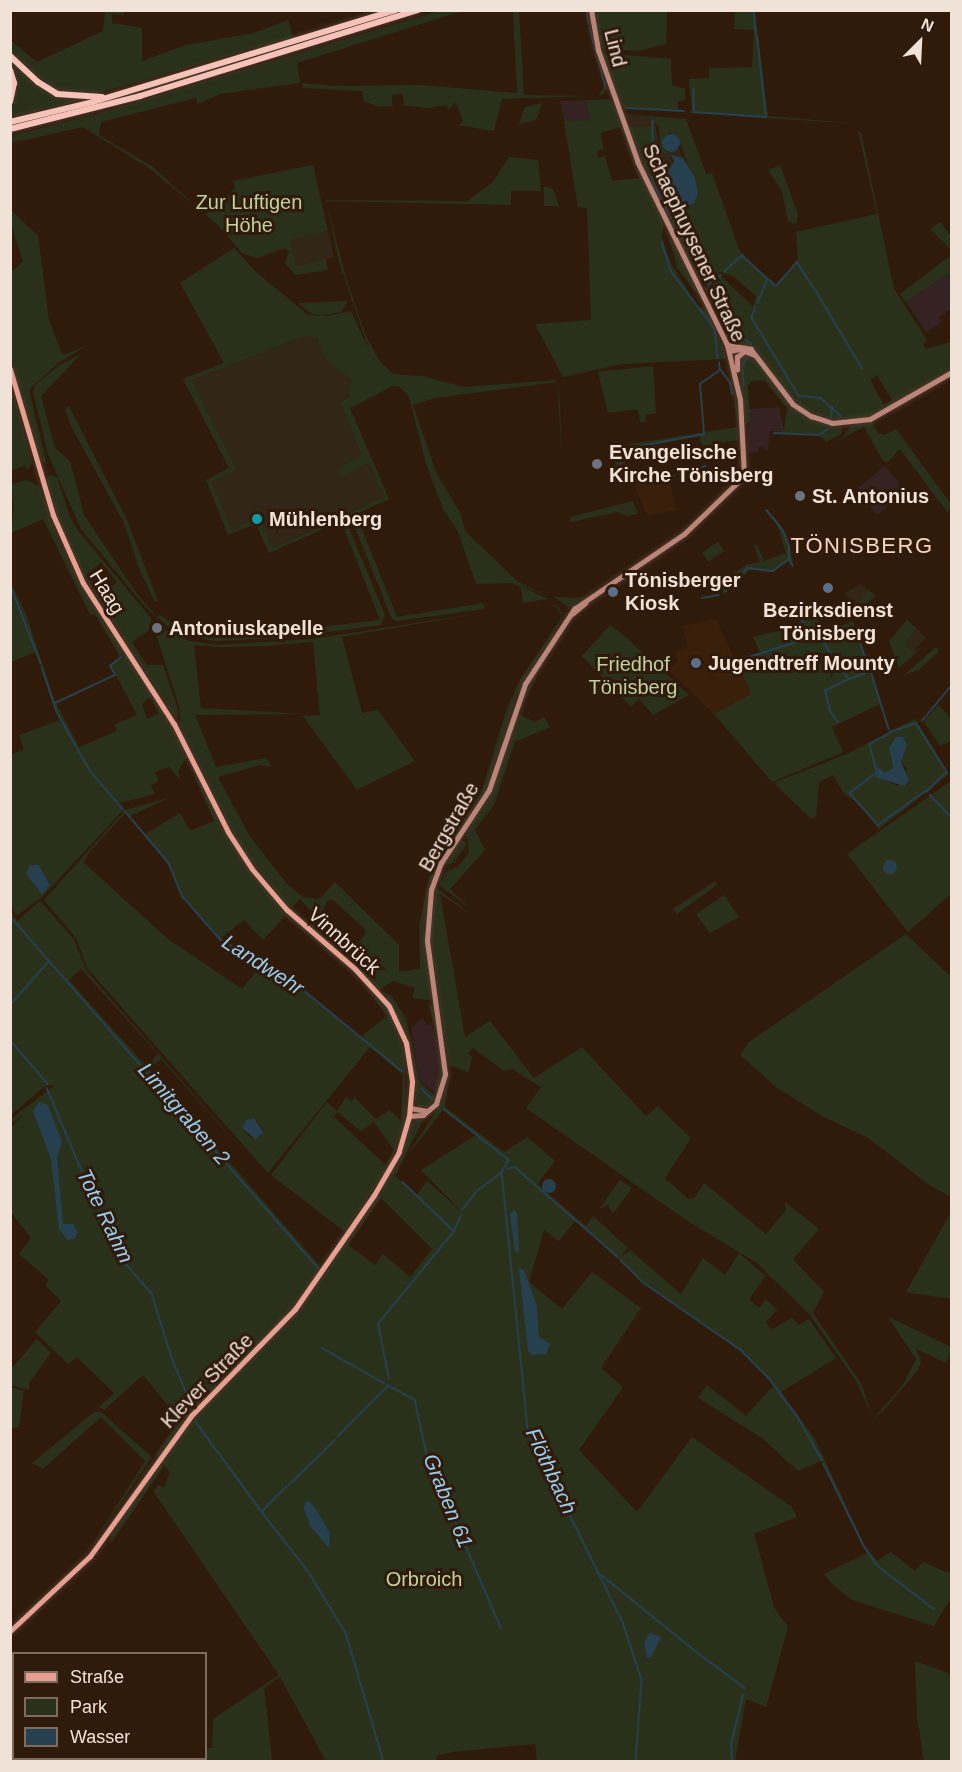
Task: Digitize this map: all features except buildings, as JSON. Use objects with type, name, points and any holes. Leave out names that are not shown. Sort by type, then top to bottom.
[{"type":"highway","points":[[10,122],[115,96],[394,10]]},
{"type":"highway","points":[[10,129],[140,96],[418,10]]},
{"type":"highway","points":[[10,56],[38,82],[57,94],[77,98],[115,96]]},
{"type":"highway","points":[[10,70],[14,83],[10,102]]},
{"type":"main road","name":"Lind","points":[[591,10],[612,94]]},
{"type":"main road","name":"Schaephuysener Straße","points":[[612,94],[653,198],[728,348],[737,379],[744,476]]},
{"type":"main road","points":[[728,348],[746,350],[766,367]]},
{"type":"main road","points":[[728,348],[751,348],[798,408],[819,420],[845,424],[870,419],[951,372]]},
{"type":"main road","points":[[737,379],[737,357],[746,350]]},
{"type":"main road","name":"Haag","points":[[10,369],[53,515],[69,557],[174,724],[218,812]]},
{"type":"main road","name":"Bergstraße","points":[[427,1111],[440,1097],[445,1074],[426,925],[433,883],[441,863],[489,790],[525,684],[557,630],[572,614],[684,534],[744,476]]},
{"type":"main road","name":"Vinnbrück","points":[[218,812],[264,885],[370,983],[388,1006],[408,1051],[410,1116],[389,1171],[321,1271]]},
{"type":"main road","points":[[410,1108],[427,1111]]},
{"type":"main road","points":[[410,1116],[427,1111]]},
{"type":"main road","name":"Klever Straße","points":[[10,1631],[59,1588],[100,1543],[181,1427],[285,1322],[321,1271]]},
{"type":"shaded area","points":[[586,100],[590,120],[564,121],[560,101]]},
{"type":"shaded area","points":[[626,114],[647,116],[655,123],[661,153],[680,149],[683,158],[671,155],[672,167],[664,178],[665,203],[655,183],[655,127],[631,127]]},
{"type":"shaded area","points":[[328,231],[334,257],[296,266],[290,240]]},
{"type":"shaded area","points":[[951,272],[951,309],[939,317],[942,322],[926,332],[906,302]]},
{"type":"shaded area","points":[[305,336],[317,338],[325,358],[353,382],[351,395],[340,403],[363,455],[341,466],[341,476],[369,463],[384,496],[273,548],[259,518],[232,530],[211,482],[237,470],[192,380]]},
{"type":"shaded area","points":[[779,407],[784,431],[770,431],[767,452],[763,446],[758,447],[759,452],[747,454],[750,409]]},
{"type":"shaded area","points":[[885,466],[906,492],[877,515],[856,489]]},
{"type":"shaded area","points":[[669,477],[676,510],[647,516],[633,480]]},
{"type":"shaded area","points":[[860,584],[868,590],[858,604],[844,594]]},
{"type":"shaded area","points":[[716,619],[751,694],[714,714],[669,670],[678,661],[676,652],[688,648],[683,626]]},
{"type":"shaded area","points":[[916,628],[926,638],[913,652],[905,645]]},
{"type":"shaded area","points":[[422,1018],[427,1025],[431,1024],[442,1053],[437,1093],[419,1081],[411,1028]]},
{"type":"green space","points":[[105,10],[125,11],[124,15],[112,14],[112,23],[142,28],[142,61],[186,45],[254,33],[288,20],[293,37],[91,95],[56,91],[11,53],[10,40],[37,62],[103,31]]},
{"type":"green space","points":[[439,11],[462,11],[297,63],[300,83],[220,94],[197,104],[196,98],[101,122],[99,135],[153,167],[197,208],[149,168],[83,127],[11,143],[11,136],[100,113]]},
{"type":"green space","points":[[513,11],[519,11],[524,95],[589,96],[502,99],[494,131],[458,125],[463,121],[456,102],[448,110],[447,105],[427,108],[401,105],[404,104],[403,94],[392,95],[392,105],[396,106],[379,107],[364,101],[362,91],[303,88],[302,83],[334,86],[422,85],[517,93]]},
{"type":"green space","points":[[586,11],[607,88],[603,95],[598,95],[605,87]]},
{"type":"green space","points":[[593,11],[667,11],[666,44],[638,51],[604,49],[600,46]]},
{"type":"green space","points":[[735,11],[755,11],[768,116],[859,124],[689,113],[692,110],[689,79],[709,78],[709,68],[752,67],[754,30],[734,29]]},
{"type":"green space","points":[[294,44],[125,98],[11,127],[124,96]]},
{"type":"green space","points":[[605,53],[671,59],[672,85],[685,89],[685,100],[678,101],[678,109],[685,112],[619,107],[602,56]]},
{"type":"green space","points":[[10,58],[50,92],[79,101],[11,117],[14,97]]},
{"type":"green space","points":[[608,99],[613,103],[664,225],[662,238],[671,263],[697,306],[708,309],[727,359],[622,364],[563,377],[535,324],[591,320],[587,208],[578,207],[564,121],[590,120],[586,100]],"holes":[[[621,127],[639,178],[612,181],[605,156],[598,158],[597,151],[604,149],[600,133]]]},
{"type":"green space","points":[[542,103],[536,120],[519,124],[525,107]]},
{"type":"green space","points":[[622,113],[631,127],[655,127],[655,183],[664,202],[667,199],[672,205],[690,173],[681,145],[670,132],[662,141],[668,153],[661,153],[659,127],[647,116],[686,119],[706,174],[712,173],[740,252],[776,285],[798,260],[796,232],[877,214],[858,131],[861,132],[894,289],[927,340],[923,344],[926,349],[950,342],[951,369],[864,419],[837,422],[803,410],[787,394],[756,350],[728,338],[705,288],[719,274],[753,307],[756,296],[734,277],[721,272],[700,282],[648,181]],"holes":[[[877,375],[892,400],[884,405],[870,380]]]},
{"type":"green space","points":[[509,157],[538,160],[541,191],[511,191],[511,205],[326,201],[467,201],[493,182]]},
{"type":"green space","name":"Zur Luftigen Höhe","points":[[313,165],[328,231],[290,240],[296,266],[326,259],[328,270],[295,275],[285,263],[289,252],[285,248],[257,258],[242,253],[218,225],[205,215],[235,188],[233,181]]},
{"type":"green space","points":[[780,165],[798,214],[796,224],[788,221],[782,191],[768,170]]},
{"type":"green space","points":[[544,186],[553,189],[559,206],[544,206]]},
{"type":"green space","points":[[327,205],[346,278],[365,334],[379,360],[393,374],[423,376],[464,387],[556,380],[557,382],[435,398],[413,405],[436,472],[460,513],[466,532],[518,582],[549,596],[515,583],[548,599],[523,603],[521,588],[513,583],[476,584],[458,532],[443,509],[426,464],[409,397],[400,387],[393,386],[350,408],[389,499],[356,514],[397,617],[483,603],[485,609],[397,621],[392,619],[349,513],[384,496],[369,463],[341,477],[339,472],[341,466],[362,455],[340,403],[351,395],[348,389],[353,382],[325,358],[317,338],[305,336],[192,380],[237,470],[212,482],[232,530],[259,517],[273,548],[344,516],[385,615],[381,625],[292,637],[287,631],[380,620],[341,521],[269,553],[256,524],[228,535],[206,480],[229,468],[183,379],[224,363],[180,283],[234,248],[256,272],[308,315],[327,316],[351,311],[369,350],[339,262]]},
{"type":"green space","points":[[10,209],[38,236],[49,320],[61,352],[65,355],[89,344],[57,364],[29,390],[47,464],[38,459],[11,361],[11,272],[23,262],[11,224]]},
{"type":"green space","points":[[940,222],[951,236],[950,249],[930,229]]},
{"type":"green space","points":[[668,233],[701,293],[704,303],[677,268]]},
{"type":"green space","points":[[951,255],[951,272],[906,302],[900,294]]},
{"type":"green space","points":[[348,301],[341,312],[323,315],[312,314],[298,303]]},
{"type":"green space","points":[[744,353],[750,353],[760,362],[784,397],[802,413],[842,427],[841,434],[826,442],[819,435],[773,434],[784,431],[787,408],[764,380],[750,382],[748,386],[751,423],[745,423],[738,361]]},
{"type":"green space","points":[[81,354],[41,396],[55,448],[70,461],[84,515],[137,594],[157,617],[160,615],[173,624],[281,630],[285,638],[213,641],[175,632],[147,609],[81,529],[48,454],[33,392],[35,385],[58,366]]},
{"type":"green space","points":[[728,361],[738,395],[739,440],[702,446],[699,436],[629,449],[629,444],[738,427]]},
{"type":"green space","points":[[653,366],[656,413],[645,415],[646,422],[640,422],[638,409],[608,413],[598,372]]},
{"type":"green space","points":[[10,380],[32,463],[28,470],[25,465],[11,471]]},
{"type":"green space","points":[[557,382],[560,406],[562,456]]},
{"type":"green space","points":[[69,406],[127,520],[158,601],[155,602],[141,573],[123,521],[72,428],[65,410]]},
{"type":"green space","points":[[891,409],[872,423],[878,433],[885,435],[896,429],[951,504],[948,513],[900,449],[888,462],[883,461],[864,427],[829,445],[843,437],[851,426]]},
{"type":"green space","points":[[623,444],[626,480],[619,481],[613,447]]},
{"type":"green space","points":[[49,475],[57,477],[70,517],[79,532],[151,618],[151,629],[132,642],[147,665],[163,665],[179,713],[176,719],[72,558],[45,482]],"holes":[[[101,562],[117,582],[101,595],[88,573]]]},
{"type":"green space","points":[[27,480],[40,487],[59,541],[81,584],[177,732],[235,848],[287,912],[359,975],[392,1014],[405,1054],[406,1117],[392,1161],[345,1232],[271,1175],[327,1102],[337,1111],[346,1097],[352,1101],[355,1098],[376,1119],[390,1110],[401,1121],[403,1075],[370,1047],[268,1173],[87,968],[76,938],[44,900],[125,810],[171,797],[130,816],[145,834],[180,813],[190,831],[214,821],[187,757],[178,771],[181,781],[169,767],[155,772],[159,781],[151,785],[155,794],[119,803],[124,809],[41,898],[16,916],[10,904],[11,755],[24,749],[19,735],[60,720],[36,652],[11,662],[10,581],[26,614],[55,702],[114,674],[109,666],[120,657],[95,614],[90,615],[43,519],[11,533],[14,507],[11,484]],"holes":[[[116,675],[137,715],[115,724],[117,731],[79,747],[56,703]],[[150,697],[159,713],[147,719],[142,704]],[[125,813],[167,863],[182,897],[220,940],[262,964],[242,989],[168,939],[84,863],[88,854]],[[30,865],[39,865],[50,884],[42,895],[26,874]],[[285,916],[358,977],[387,1016],[361,1037],[291,979],[221,938],[244,920],[263,940]],[[337,1112],[361,1131],[374,1122],[394,1150],[386,1165],[334,1117]],[[255,1119],[264,1131],[261,1136],[251,1138],[242,1128],[246,1120]]]},
{"type":"green space","points":[[633,501],[638,514],[627,516],[617,512],[571,522],[570,517]]},
{"type":"green space","points":[[768,511],[787,536],[794,566],[789,561],[773,572],[750,569],[724,594],[719,583],[746,565],[760,562],[754,546],[757,544],[764,561],[786,553],[777,524]]},
{"type":"green space","points":[[718,542],[724,551],[708,562],[702,553]]},
{"type":"green space","points":[[868,590],[876,595],[861,609],[858,604]]},
{"type":"green space","points":[[588,595],[569,608],[554,597],[578,598]]},
{"type":"green space","points":[[549,605],[556,605],[559,608],[563,616],[562,619],[517,694],[487,789],[442,858],[429,890],[424,928],[433,997],[428,1000],[412,998],[415,988],[393,981],[379,990],[290,909],[239,845],[180,728],[180,709],[153,624],[189,641],[218,645],[312,639],[486,612],[342,637],[362,713],[378,710],[415,761],[357,790],[303,716],[320,715],[313,642],[265,646],[194,645],[201,708],[304,714],[195,715],[216,767],[266,758],[272,767],[259,765],[218,777],[249,835],[287,884],[303,897],[319,899],[335,882],[399,945],[399,971],[410,971],[420,968],[419,925],[430,875],[481,793],[507,708],[520,680],[562,617],[557,607]],"holes":[[[300,899],[317,917],[309,924],[291,908]],[[333,900],[365,929],[365,934],[347,957],[336,948],[336,935],[324,926],[320,917],[327,901]]]},
{"type":"green space","points":[[813,612],[824,633],[853,621],[890,729],[880,704],[832,727],[843,752],[772,782],[714,714],[751,694],[736,660],[760,652],[753,637],[791,628]]},
{"type":"green space","points":[[907,620],[916,628],[905,645],[913,652],[921,648],[899,668],[889,641]]},
{"type":"green space","name":"Friedhof Tönisberg","points":[[610,625],[689,695],[653,715],[639,699],[631,707],[582,656]]},
{"type":"green space","points":[[553,641],[518,714],[535,722],[544,717],[550,727],[515,742],[494,805],[475,830],[485,850],[450,889],[471,909],[439,885],[447,871],[458,867],[469,853],[466,831],[496,781],[515,713]]},
{"type":"green space","points":[[936,647],[939,651],[919,670],[904,675]]},
{"type":"green space","points":[[938,705],[952,719],[951,741],[940,746],[924,722]]},
{"type":"green space","points":[[915,719],[949,774],[879,829],[861,805],[844,794],[833,775],[819,782],[816,816],[811,819],[774,783],[849,753]],"holes":[[[896,737],[907,745],[901,762],[907,768],[898,786],[876,776],[878,771],[887,773],[893,768],[889,747]]]},
{"type":"green space","points":[[951,781],[951,894],[908,932],[847,854]]},
{"type":"green space","points":[[460,839],[465,841],[466,846],[453,863],[446,865]]},
{"type":"green space","points":[[715,881],[717,885],[677,914],[673,909]]},
{"type":"green space","points":[[435,887],[473,915],[440,894],[465,1037],[490,1021],[534,1078],[582,1047],[646,1116],[658,1106],[691,1138],[665,1178],[688,1199],[694,1198],[704,1183],[766,1234],[786,1210],[785,1202],[819,1229],[793,1259],[824,1292],[813,1313],[861,1383],[871,1413],[856,1381],[810,1315],[757,1263],[686,1220],[526,1108],[541,1087],[512,1069],[504,1071],[473,1048],[468,1053],[472,1057],[469,1072],[449,1065],[428,929]]},
{"type":"green space","points":[[724,895],[739,917],[710,933],[696,914]]},
{"type":"green space","name":"Orbroich","points":[[40,901],[74,939],[86,970],[254,1164],[161,1059],[149,1070],[321,1267],[389,1175],[411,1124],[425,1116],[395,1176],[417,1195],[427,1181],[464,1214],[421,1170],[476,1135],[443,1110],[407,1156],[441,1103],[450,1071],[445,1107],[504,1152],[527,1137],[555,1161],[537,1184],[586,1226],[593,1216],[628,1248],[620,1257],[630,1250],[681,1294],[703,1258],[725,1275],[739,1253],[766,1276],[749,1299],[759,1308],[766,1299],[777,1310],[766,1322],[771,1330],[792,1318],[799,1325],[809,1319],[836,1358],[781,1392],[815,1439],[865,1546],[877,1561],[891,1552],[915,1571],[923,1562],[951,1574],[951,1598],[934,1626],[852,1600],[831,1583],[824,1574],[867,1553],[821,1461],[798,1471],[762,1438],[698,1398],[707,1385],[746,1416],[774,1385],[740,1351],[643,1283],[576,1220],[559,1241],[544,1230],[529,1282],[562,1309],[592,1272],[641,1308],[601,1368],[623,1387],[579,1450],[637,1512],[692,1437],[792,1507],[797,1517],[754,1534],[774,1607],[788,1627],[766,1707],[746,1699],[735,1761],[537,1761],[535,1744],[452,1752],[436,1756],[437,1761],[326,1761],[280,1677],[264,1688],[272,1761],[184,1761],[207,1760],[207,1748],[212,1748],[213,1719],[279,1675],[153,1491],[158,1485],[164,1488],[170,1472],[155,1455],[186,1409],[168,1406],[143,1375],[104,1410],[99,1407],[114,1393],[77,1357],[68,1364],[35,1332],[61,1301],[45,1285],[49,1280],[19,1254],[31,1238],[11,1212],[10,1128],[24,1114],[11,1124],[11,1119],[55,1085],[45,1086],[11,1115],[10,910],[17,921]],"holes":[[[81,969],[158,1054],[146,1066],[69,980]],[[381,1198],[432,1249],[410,1277],[383,1254],[375,1265],[348,1245]],[[522,1267],[537,1306],[539,1337],[550,1349],[547,1354],[528,1351]]]},
{"type":"green space","points":[[906,934],[951,977],[951,1197],[928,1184],[868,1138],[822,1116],[776,1087],[740,1055],[749,1042]]},
{"type":"green space","points":[[385,993],[391,995],[406,1018],[419,1081],[435,1096],[442,1053],[428,1003],[436,1009],[443,1053],[443,1071],[437,1099],[428,1107],[419,1107],[415,1101],[410,1049]]},
{"type":"green space","points":[[620,1180],[632,1188],[613,1214],[608,1205],[599,1209]]},
{"type":"green space","points":[[951,1212],[951,1299],[906,1292]]},
{"type":"green space","points":[[887,1316],[951,1347],[951,1351],[946,1363],[916,1349],[921,1361],[918,1370],[884,1410],[873,1419],[903,1385],[916,1359]]},
{"type":"green space","points":[[37,1339],[51,1353],[29,1383],[29,1390],[11,1385],[11,1369]]},
{"type":"green space","points":[[11,1387],[24,1391],[19,1427],[11,1428]]},
{"type":"green space","points":[[94,1412],[101,1412],[152,1457],[89,1549],[145,1461],[101,1417],[43,1469],[32,1463]]},
{"type":"green space","points":[[158,1464],[164,1466],[110,1545],[111,1534]]},
{"type":"green space","points":[[915,1661],[951,1674],[951,1761],[924,1761],[917,1717]]},
{"type":"water","points":[[667,134],[675,134],[680,139],[678,150],[667,152],[662,147],[662,139]]},
{"type":"water","points":[[671,155],[683,158],[695,178],[698,193],[694,203],[686,207],[672,205],[664,190],[664,178],[674,161]]},
{"type":"water","points":[[896,737],[903,737],[907,745],[901,762],[909,780],[904,786],[875,777],[878,767],[885,773],[893,768],[889,747]]},
{"type":"water","points":[[890,860],[895,862],[897,867],[895,872],[890,874],[885,872],[883,867],[885,862]]},
{"type":"water","points":[[30,865],[39,865],[50,885],[42,895],[26,874]]},
{"type":"water","points":[[39,1102],[48,1105],[62,1142],[57,1158],[63,1224],[73,1224],[78,1232],[74,1239],[67,1240],[59,1229],[51,1159],[33,1111]]},
{"type":"water","points":[[254,1118],[264,1133],[255,1139],[242,1128],[246,1120]]},
{"type":"water","points":[[549,1179],[554,1181],[556,1186],[554,1191],[549,1193],[544,1191],[542,1186],[544,1181]]},
{"type":"water","points":[[514,1210],[517,1213],[519,1252],[515,1251],[510,1214]]},
{"type":"water","points":[[519,1268],[524,1270],[537,1306],[539,1337],[550,1344],[547,1354],[532,1355],[528,1351]]},
{"type":"water","points":[[306,1500],[314,1506],[330,1533],[329,1548],[311,1527],[304,1509]]},
{"type":"water","points":[[650,1633],[661,1637],[651,1657],[647,1657],[644,1642]]},
{"type":"waterway","points":[[587,10],[589,24]]},
{"type":"waterway","points":[[754,10],[756,34]]},
{"type":"waterway","points":[[590,28],[606,88]]},
{"type":"waterway","points":[[694,89],[694,112],[766,117],[757,37]]},
{"type":"waterway","points":[[626,108],[684,111]]},
{"type":"waterway","points":[[653,121],[653,182],[706,281]]},
{"type":"waterway","points":[[662,242],[671,271],[715,329],[718,358]]},
{"type":"waterway","points":[[724,272],[742,255],[768,279],[758,303]]},
{"type":"waterway","points":[[770,280],[776,286],[797,262],[815,290]]},
{"type":"waterway","points":[[708,285],[721,275]]},
{"type":"waterway","points":[[709,287],[726,323],[751,344]]},
{"type":"waterway","points":[[816,291],[862,368]]},
{"type":"waterway","points":[[756,307],[752,318],[799,396],[821,398],[841,416]]},
{"type":"waterway","points":[[744,386],[742,367],[748,356]]},
{"type":"waterway","points":[[630,448],[704,434],[700,384],[720,370],[719,363]]},
{"type":"waterway","points":[[721,370],[730,382],[733,395]]},
{"type":"waterway","points":[[831,418],[832,407]]},
{"type":"waterway","points":[[774,433],[819,435],[828,429]]},
{"type":"waterway","points":[[621,449],[621,479],[626,480]]},
{"type":"waterway","points":[[679,475],[705,466]]},
{"type":"waterway","points":[[633,480],[674,476]]},
{"type":"waterway","points":[[725,592],[747,568],[773,571],[789,559],[789,547],[783,531],[767,511]]},
{"type":"waterway","points":[[789,559],[793,566]]},
{"type":"waterway","name":"Landwehr","points":[[10,584],[41,663]]},
{"type":"waterway","points":[[702,598],[719,595]]},
{"type":"waterway","points":[[813,613],[803,621],[808,638],[818,634],[849,679],[871,671],[889,729]]},
{"type":"waterway","points":[[737,661],[808,638]]},
{"type":"waterway","points":[[859,639],[870,669]]},
{"type":"waterway","points":[[55,703],[115,675],[110,666],[121,657]]},
{"type":"waterway","name":"Landwehr","points":[[42,667],[57,712],[91,772],[123,809]]},
{"type":"waterway","points":[[838,723],[830,711],[825,691],[849,679]]},
{"type":"waterway","points":[[922,721],[952,685]]},
{"type":"waterway","points":[[890,732],[916,723],[947,772],[927,792]]},
{"type":"waterway","points":[[891,733],[870,744],[877,773],[850,793],[878,825],[927,790]]},
{"type":"waterway","points":[[930,795],[952,818]]},
{"type":"waterway","name":"Landwehr","points":[[125,811],[169,863],[183,897],[221,940],[290,979],[402,1071]]},
{"type":"waterway","name":"Limitgraben 2","points":[[10,916],[318,1268]]},
{"type":"waterway","points":[[10,1005],[49,961]]},
{"type":"waterway","name":"Tote Rahm","points":[[10,1040],[48,1084]]},
{"type":"waterway","name":"Tote Rahm","points":[[47,1088],[105,1225],[127,1265],[152,1294],[172,1358],[192,1406]]},
{"type":"waterway","name":"Landwehr","points":[[421,1088],[433,1099]]},
{"type":"waterway","name":"Flöthbach","points":[[444,1109],[509,1160],[502,1172],[528,1430],[623,1622],[642,1680],[636,1762]]},
{"type":"waterway","points":[[507,1169],[515,1167],[617,1256]]},
{"type":"waterway","points":[[462,1210],[477,1191],[502,1172]]},
{"type":"waterway","points":[[403,1182],[454,1231]]},
{"type":"waterway","points":[[389,1379],[378,1324],[454,1231],[461,1215]]},
{"type":"waterway","points":[[621,1260],[644,1283],[741,1350],[769,1378],[798,1417],[822,1460]]},
{"type":"waterway","points":[[322,1348],[384,1383]]},
{"type":"waterway","name":"Graben 61","points":[[387,1385],[415,1400],[427,1455],[501,1628]]},
{"type":"waterway","points":[[338,1436],[388,1386]]},
{"type":"waterway","points":[[196,1422],[262,1512]]},
{"type":"waterway","points":[[289,1485],[335,1440]]},
{"type":"waterway","points":[[824,1464],[864,1546],[878,1566],[934,1609]]},
{"type":"waterway","points":[[287,1487],[262,1512],[308,1571]]},
{"type":"waterway","points":[[599,1573],[703,1657]]},
{"type":"waterway","points":[[310,1574],[346,1633],[384,1762]]},
{"type":"waterway","points":[[705,1658],[745,1688]]},
{"type":"waterway","points":[[732,1762],[731,1745],[743,1695]]},
{"type":"place","name":"Evangelische Kirche Tönisberg","points":[[597,464]]},
{"type":"place","name":"St. Antonius","points":[[800,496]]},
{"type":"place","name":"Mühlenberg","points":[[257,519]]},
{"type":"place","name":"Bezirksdienst Tönisberg","points":[[828,588]]},
{"type":"place","name":"Tönisberger Kiosk","points":[[613,592]]},
{"type":"place","name":"Antoniuskapelle","points":[[157,628]]},
{"type":"place","name":"Jugendtreff Mounty","points":[[696,663]]},
{"type":"district","name":"TÖNISBERG","points":[[862,546]]}]
